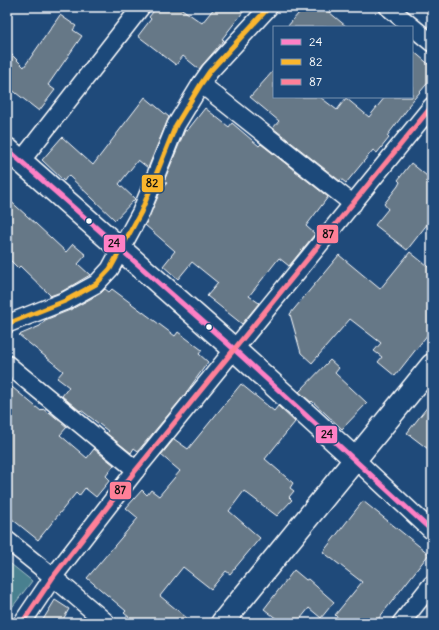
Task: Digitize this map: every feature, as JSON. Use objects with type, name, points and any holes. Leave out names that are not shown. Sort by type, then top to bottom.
[{"type":"street","points":[[141,7],[14,155],[235,350],[432,531]]},
{"type":"street","points":[[7,324],[65,301],[96,284],[110,269],[141,212],[176,125],[210,70],[268,7]]},
{"type":"street","points":[[388,7],[411,26]]},
{"type":"street","points":[[413,27],[432,43]]},
{"type":"street","points":[[201,84],[353,204]]},
{"type":"street","points":[[22,623],[53,577],[136,470],[432,106]]},
{"type":"street","points":[[7,364],[136,470]]},
{"type":"street","points":[[222,623],[432,365]]},
{"type":"street","points":[[7,540],[107,623]]},
{"type":"street","points":[[401,623],[432,584]]},
{"type":"shaded area","points":[[7,561],[32,581],[7,614]]},
{"type":"building","points":[[157,7],[179,7],[202,23],[215,7],[247,7],[222,39],[224,40],[199,69],[183,56],[176,65],[138,36],[151,19],[149,17]]},
{"type":"building","points":[[304,7],[323,7],[346,26],[288,26]]},
{"type":"building","points":[[60,15],[76,26],[73,30],[82,36],[48,85],[55,90],[39,111],[7,86],[7,50],[24,67]]},
{"type":"building","points":[[413,51],[432,67],[432,78],[408,106],[409,107],[387,136],[389,138],[377,153],[373,150],[346,183],[341,179],[340,181],[273,128],[279,121],[250,97],[273,71],[273,98],[321,98],[337,110],[346,98],[369,117],[384,98],[413,98]]},
{"type":"building","points":[[145,97],[169,117],[148,168],[138,160],[119,184],[135,199],[115,220],[68,175],[64,181],[42,160],[62,137],[93,165]]},
{"type":"building","points":[[205,108],[229,127],[232,123],[259,146],[261,144],[328,197],[306,226],[315,234],[289,266],[279,258],[249,296],[259,303],[242,324],[207,296],[218,283],[192,262],[178,279],[163,266],[175,251],[145,225],[161,190],[167,183],[164,181],[185,130],[187,131]]},
{"type":"building","points":[[411,163],[432,180],[432,218],[407,250],[375,225],[388,209],[384,204],[398,186],[400,182],[398,180]]},
{"type":"building","points":[[7,198],[66,252],[73,244],[86,255],[78,264],[90,275],[61,292],[50,296],[20,266],[18,268],[7,257]]},
{"type":"building","points":[[410,252],[432,270],[432,329],[395,376],[378,362],[382,357],[374,351],[381,343],[350,319],[312,363],[301,353],[290,314],[339,255],[380,289]]},
{"type":"building","points":[[105,289],[109,292],[112,289],[175,336],[178,332],[202,350],[199,354],[208,362],[183,397],[138,451],[134,448],[131,453],[106,433],[108,431],[62,396],[69,387],[57,378],[63,371],[19,335],[40,326],[45,320],[70,310],[101,293]]},
{"type":"building","points":[[330,360],[339,368],[335,373],[367,403],[342,429],[312,401],[311,402],[299,392]]},
{"type":"building","points":[[7,383],[41,411],[43,409],[48,413],[49,412],[67,427],[60,435],[87,458],[94,449],[114,465],[106,476],[110,480],[96,497],[85,488],[79,496],[76,493],[38,540],[7,515]]},
{"type":"building","points":[[241,384],[274,411],[278,406],[295,422],[265,459],[293,483],[290,488],[294,491],[289,497],[292,500],[277,516],[244,491],[229,511],[260,538],[230,574],[226,571],[211,589],[183,567],[160,596],[193,623],[136,623],[124,613],[126,611],[87,578],[138,518],[126,508],[142,490],[147,495],[151,490],[159,496],[180,471],[161,455],[174,439],[188,449]]},
{"type":"building","points":[[432,401],[432,452],[407,433]]},
{"type":"building","points":[[363,501],[429,554],[375,623],[344,623],[335,615],[362,582],[323,552]]},
{"type":"building","points":[[294,570],[306,580],[308,579],[334,602],[321,618],[309,608],[297,623],[282,623],[264,609]]},
{"type":"building","points":[[55,600],[69,609],[61,623],[41,623]]},
{"type":"transit line","name":"82","points":[[7,324],[65,301],[96,284],[110,269],[141,212],[176,125],[210,71],[269,7]]},
{"type":"transit line","name":"87","points":[[22,623],[53,577],[136,470],[432,106]]},
{"type":"transit line","name":"24","points":[[7,149],[235,350],[432,531]]}]
